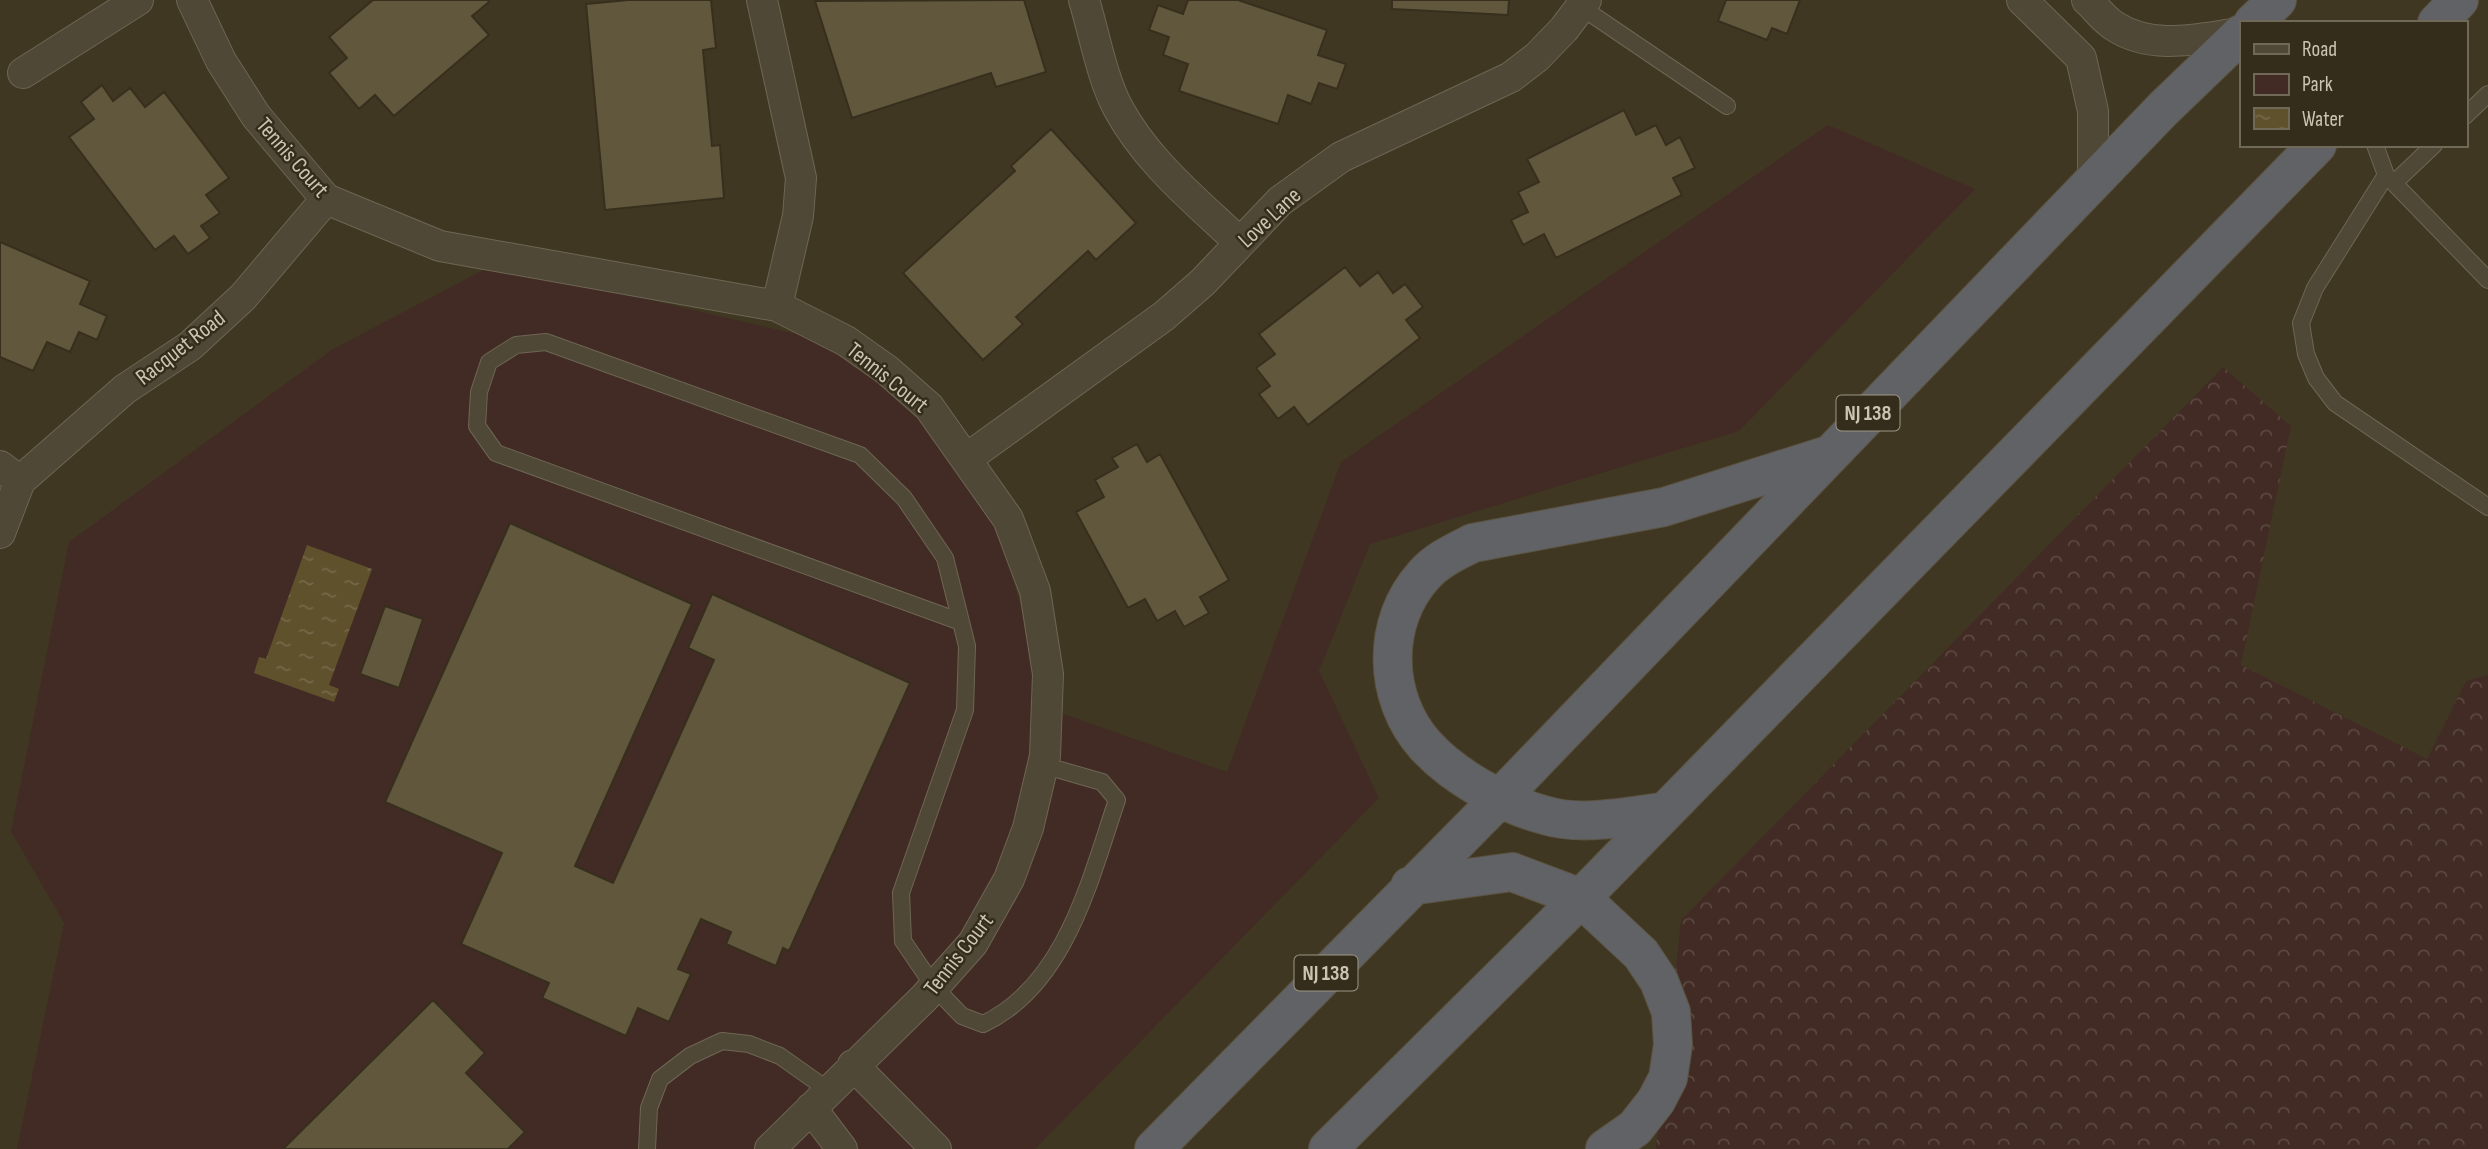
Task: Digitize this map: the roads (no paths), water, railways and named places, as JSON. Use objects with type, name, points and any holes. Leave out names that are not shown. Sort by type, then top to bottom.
[{"type":"highway","points":[[2255,21],[2277,0]]},
{"type":"highway","points":[[2439,21],[2459,0]]},
{"type":"highway","name":"NJ 138","points":[[1154,1149],[1410,886],[1500,798],[2093,181],[2240,35]]},
{"type":"highway","points":[[1328,1149],[1581,898],[2315,147]]},
{"type":"highway","points":[[1665,812],[1584,821],[1545,816],[1500,798],[1442,761],[1424,743],[1399,700],[1391,663],[1395,631],[1405,601],[1424,574],[1444,558],[1473,544],[1571,522],[1664,507],[1827,456]]},
{"type":"highway","points":[[1410,886],[1512,872],[1581,898],[1641,954],[1659,981],[1671,1012],[1673,1045],[1668,1078],[1656,1101],[1635,1128],[1605,1149]]},
{"type":"street","points":[[23,73],[138,0]]},
{"type":"street","name":"Tennis Court","points":[[192,0],[221,61],[256,116],[326,199],[440,246],[777,306],[846,341],[887,370],[929,407],[1008,519],[1035,591],[1048,674],[1049,715],[1043,765],[1028,828],[1009,878],[973,943],[934,988],[770,1149]]},
{"type":"street","points":[[762,0],[801,178],[798,216],[777,306]]},
{"type":"street","points":[[1084,0],[1116,105],[1139,143],[1155,163],[1240,243]]},
{"type":"street","points":[[2022,0],[2081,58],[2093,111],[2093,181]]},
{"type":"street","points":[[2057,34],[2087,0],[2115,27],[2150,40],[2169,42],[2240,34]]},
{"type":"street","name":"Love Lane","points":[[966,458],[1164,316],[1203,282],[1280,201],[1341,157],[1511,76],[1537,57],[1583,3]]},
{"type":"street","name":"Racquet Road","points":[[0,533],[10,474],[190,345],[243,297],[326,199]]},
{"type":"street","points":[[853,1065],[936,1149]]},
{"type":"street","points":[[819,1099],[842,1149]]},
{"type":"lane","points":[[1583,3],[1727,106]]},
{"type":"lane","points":[[2467,114],[2488,94]]},
{"type":"lane","points":[[2376,147],[2390,179],[2488,280]]},
{"type":"lane","points":[[2431,147],[2390,179],[2315,288],[2301,323],[2306,355],[2316,378],[2335,403],[2488,507]]},
{"type":"lane","points":[[961,622],[496,453],[477,426],[479,391],[489,362],[516,345],[546,342],[860,455],[904,498],[945,558],[961,622],[967,646],[965,709],[901,893],[903,941],[934,988],[962,1016],[983,1024],[1003,1014],[1049,966],[1079,911],[1117,800],[1101,782],[1043,765]]},
{"type":"lane","points":[[647,1149],[649,1108],[660,1079],[690,1056],[722,1041],[749,1044],[780,1056],[819,1099]]},
{"type":"water","points":[[307,545],[372,569],[329,685],[339,689],[334,702],[254,673],[259,657],[266,659]]}]
